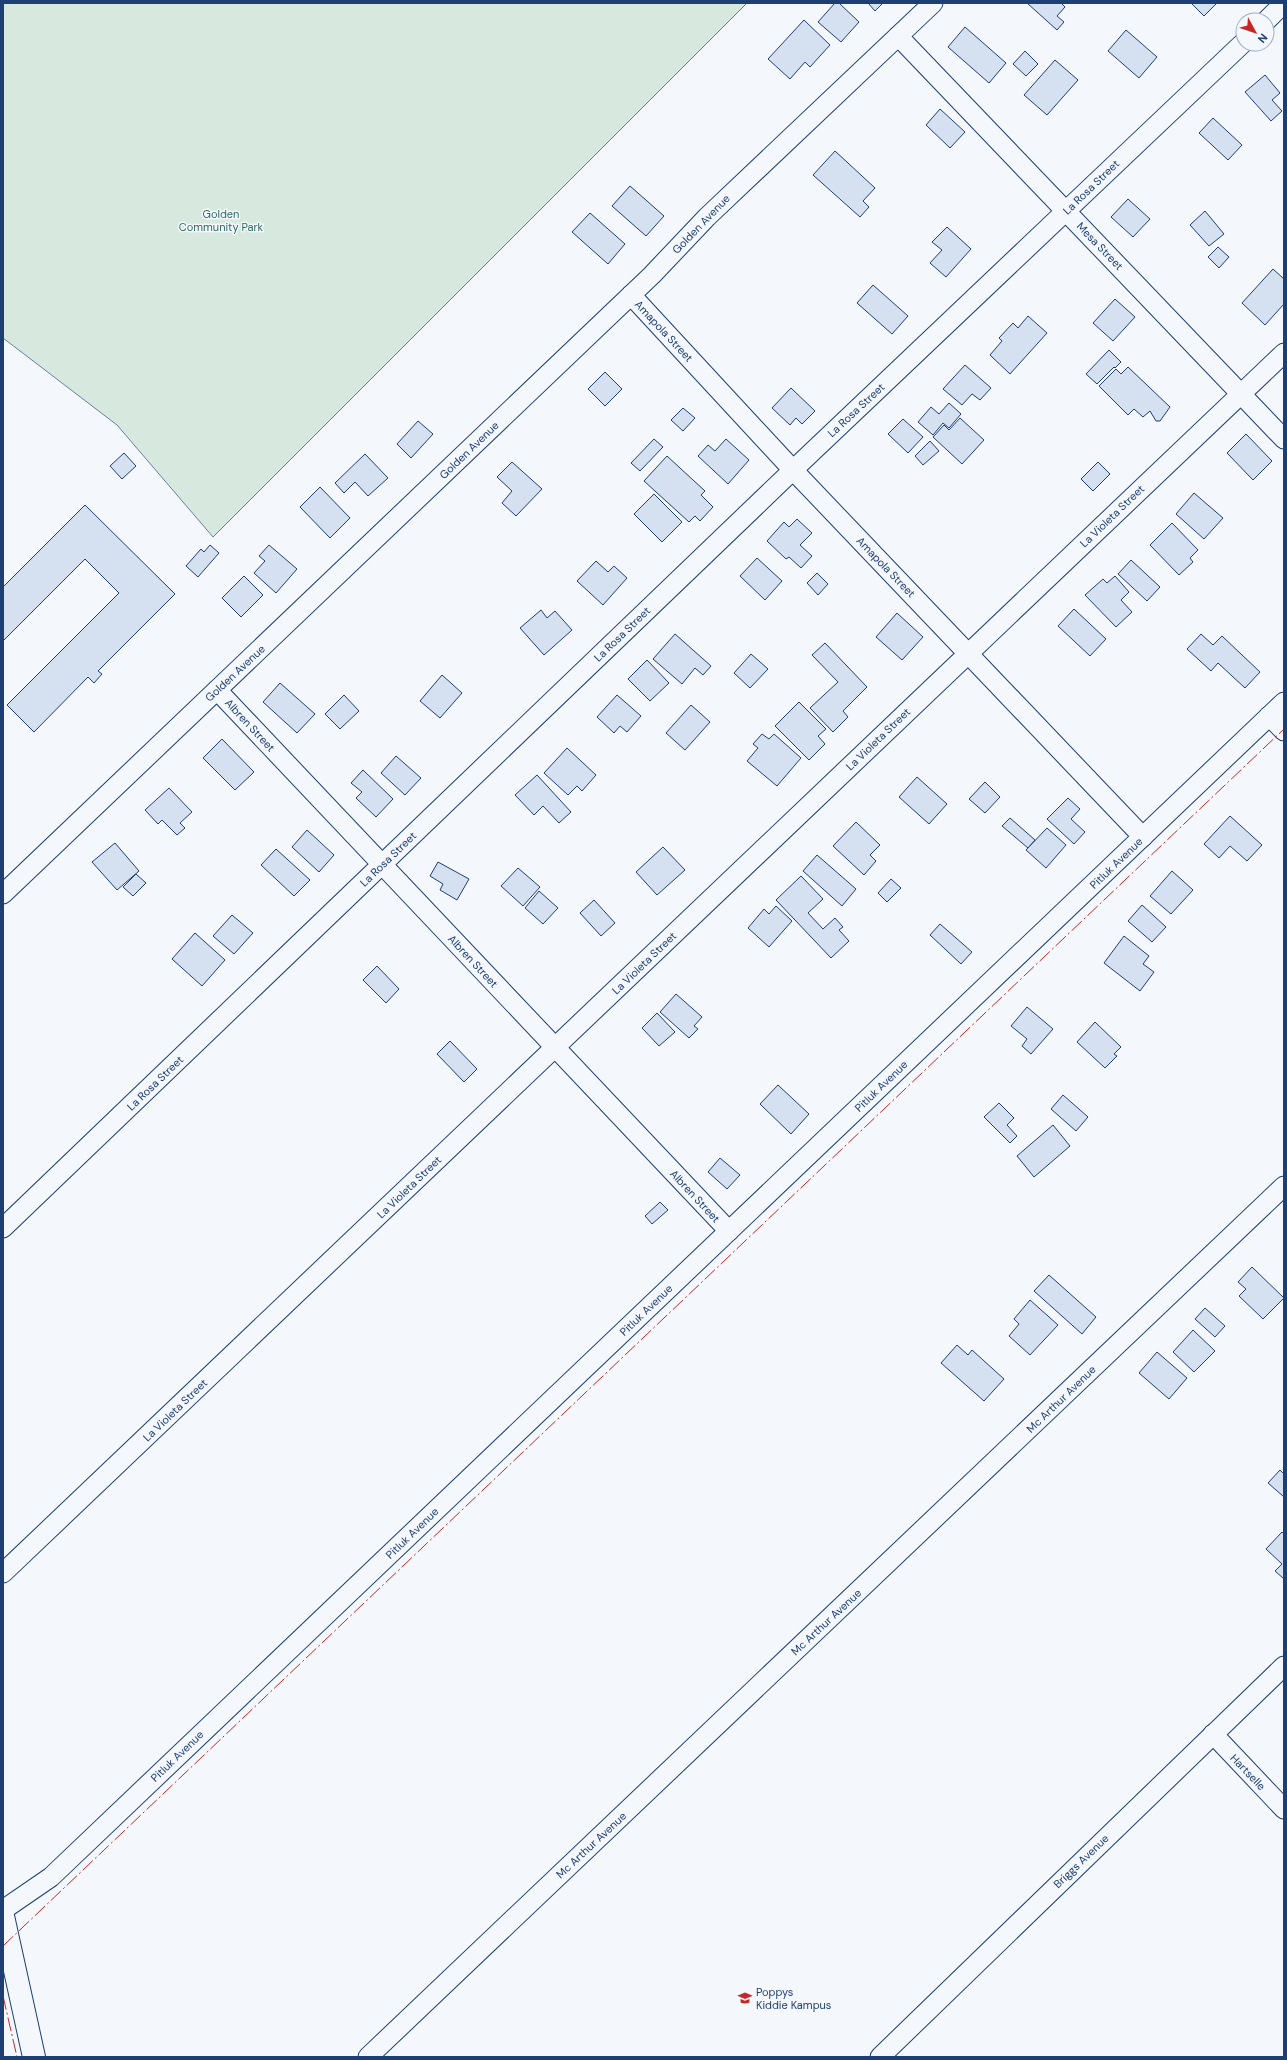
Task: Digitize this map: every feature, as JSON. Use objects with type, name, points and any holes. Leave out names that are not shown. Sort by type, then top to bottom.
[{"type":"main road","points":[[3,1916],[34,2057]]},
{"type":"street","name":"Golden Avenue","points":[[3,894],[631,295],[707,217],[933,3]]},
{"type":"street","points":[[1275,12],[1284,4]]},
{"type":"street","name":"Mesa Street","points":[[898,36],[1284,438]]},
{"type":"street","name":"La Rosa Street","points":[[3,1228],[793,470],[1235,50]]},
{"type":"street","name":"Amapola Street","points":[[631,295],[793,470],[1143,837]]},
{"type":"street","name":"La Violeta Street","points":[[3,1573],[1284,352]]},
{"type":"street","name":"Albren Street","points":[[217,690],[728,1231]]},
{"type":"street","name":"Pitluk Avenue","points":[[3,1910],[51,1877],[1284,702]]},
{"type":"street","points":[[1270,716],[1284,731]]},
{"type":"street","name":"Mc Arthur Avenue","points":[[368,2057],[1284,1186]]},
{"type":"street","name":"Briggs Avenue","points":[[880,2057],[1212,1734],[1284,1666]]},
{"type":"street","name":"Hartselle","points":[[1212,1734],[1284,1809]]},
{"type":"green space","name":"Golden Community Park","points":[[3,3],[747,3],[213,537],[117,425],[3,338]]},
{"type":"building","points":[[835,3],[839,3],[859,22],[841,42],[818,22]]},
{"type":"building","points":[[868,3],[883,3],[875,11]]},
{"type":"building","points":[[1027,3],[1061,3],[1065,7],[1057,16],[1064,22],[1057,30]]},
{"type":"building","points":[[1191,3],[1217,3],[1204,16]]},
{"type":"building","points":[[804,20],[830,45],[810,67],[805,62],[790,79],[768,59]]},
{"type":"building","points":[[965,27],[1006,63],[989,83],[948,47]]},
{"type":"building","points":[[1126,30],[1157,57],[1139,78],[1108,51]]},
{"type":"building","points":[[1025,51],[1038,64],[1026,76],[1013,64]]},
{"type":"building","points":[[1055,60],[1078,80],[1047,115],[1024,95]]},
{"type":"building","points":[[1265,75],[1280,93],[1272,100],[1282,111],[1271,121],[1245,92]]},
{"type":"building","points":[[940,109],[965,132],[950,148],[926,125]]},
{"type":"building","points":[[1213,118],[1242,145],[1228,160],[1199,133]]},
{"type":"building","points":[[835,151],[875,188],[863,201],[869,207],[860,217],[813,175]]},
{"type":"building","points":[[630,186],[664,216],[646,236],[612,206]]},
{"type":"building","points":[[1128,199],[1150,219],[1133,237],[1111,217]]},
{"type":"building","points":[[1205,211],[1224,234],[1209,246],[1190,225]]},
{"type":"building","points":[[590,213],[625,244],[608,264],[572,232]]},
{"type":"building","points":[[947,227],[971,249],[946,277],[930,263],[942,250],[932,242]]},
{"type":"building","points":[[1218,247],[1229,257],[1219,268],[1208,257]]},
{"type":"building","points":[[1273,269],[1284,279],[1284,304],[1265,325],[1242,303]]},
{"type":"building","points":[[873,285],[908,316],[892,334],[857,303]]},
{"type":"building","points":[[1115,299],[1135,317],[1113,341],[1093,323]]},
{"type":"building","points":[[1028,316],[1047,333],[1010,374],[990,355],[1002,341],[999,338],[1013,323],[1018,328]]},
{"type":"building","points":[[1109,350],[1121,362],[1097,384],[1086,374]]},
{"type":"building","points":[[965,365],[991,388],[980,400],[972,394],[962,405],[943,389]]},
{"type":"building","points":[[1128,367],[1170,407],[1160,421],[1156,421],[1150,411],[1143,417],[1134,409],[1128,415],[1099,386],[1116,369],[1121,374]]},
{"type":"building","points":[[605,372],[622,389],[605,406],[588,389]]},
{"type":"building","points":[[791,388],[815,411],[802,424],[796,418],[790,425],[772,408]]},
{"type":"building","points":[[949,403],[961,414],[949,428],[943,423],[933,435],[918,422],[931,407],[939,414]]},
{"type":"building","points":[[683,408],[695,418],[683,431],[671,420]]},
{"type":"building","points":[[960,418],[984,440],[962,464],[933,437],[944,425],[949,430]]},
{"type":"building","points":[[903,419],[923,437],[908,453],[888,434]]},
{"type":"building","points":[[418,421],[433,434],[411,458],[397,444]]},
{"type":"building","points":[[1246,434],[1272,461],[1253,480],[1227,453]]},
{"type":"building","points":[[654,439],[663,447],[640,471],[631,463]]},
{"type":"building","points":[[726,439],[749,460],[728,484],[698,456],[708,445],[715,451]]},
{"type":"building","points":[[930,441],[939,451],[923,465],[915,456]]},
{"type":"building","points":[[124,453],[136,466],[122,479],[110,466]]},
{"type":"building","points":[[365,454],[388,478],[368,496],[355,482],[344,493],[335,483]]},
{"type":"building","points":[[667,456],[705,491],[701,495],[713,507],[700,521],[695,516],[689,522],[644,481]]},
{"type":"building","points":[[512,462],[542,489],[516,516],[502,503],[512,491],[497,477]]},
{"type":"building","points":[[1098,462],[1110,474],[1093,491],[1081,479]]},
{"type":"building","points":[[320,487],[350,518],[330,538],[300,507]]},
{"type":"building","points":[[1194,493],[1223,518],[1204,539],[1176,514]]},
{"type":"building","points":[[654,494],[682,522],[662,542],[634,514]]},
{"type":"building","points":[[85,505],[175,594],[98,671],[102,674],[94,683],[88,677],[34,732],[7,705],[119,593],[85,559],[3,641],[3,587]]},
{"type":"building","points":[[797,519],[812,533],[800,545],[812,556],[801,568],[789,557],[786,559],[767,541],[784,522],[789,527]]},
{"type":"building","points":[[1172,523],[1198,550],[1190,558],[1193,562],[1179,575],[1150,545]]},
{"type":"building","points":[[210,545],[219,553],[198,577],[186,566],[201,549],[204,552]]},
{"type":"building","points":[[269,545],[297,569],[276,593],[254,573],[265,561],[259,556]]},
{"type":"building","points":[[757,558],[782,581],[765,600],[740,576]]},
{"type":"building","points":[[1131,560],[1160,587],[1147,601],[1118,574]]},
{"type":"building","points":[[596,561],[608,572],[614,566],[627,578],[603,605],[577,581]]},
{"type":"building","points":[[817,573],[828,584],[818,595],[807,583]]},
{"type":"building","points":[[244,576],[263,595],[241,617],[222,598]]},
{"type":"building","points":[[1115,576],[1129,592],[1121,600],[1132,612],[1116,627],[1085,595],[1103,579],[1107,583]]},
{"type":"building","points":[[1074,609],[1106,639],[1090,656],[1058,626]]},
{"type":"building","points":[[541,610],[547,618],[555,611],[572,630],[544,655],[520,628]]},
{"type":"building","points":[[897,613],[923,637],[902,660],[876,637]]},
{"type":"building","points":[[675,634],[711,666],[703,675],[695,668],[682,684],[653,659]]},
{"type":"building","points":[[1201,634],[1213,645],[1222,636],[1260,672],[1245,688],[1218,663],[1211,671],[1187,649]]},
{"type":"building","points":[[825,643],[867,687],[843,711],[848,717],[833,732],[810,708],[838,682],[812,655]]},
{"type":"building","points":[[751,654],[768,669],[750,688],[734,673]]},
{"type":"building","points":[[647,660],[669,683],[650,701],[628,679]]},
{"type":"building","points":[[442,675],[462,693],[440,718],[420,701]]},
{"type":"building","points":[[280,683],[315,714],[297,733],[263,702]]},
{"type":"building","points":[[344,695],[359,711],[340,729],[325,714]]},
{"type":"building","points":[[617,695],[641,716],[627,732],[620,726],[614,733],[597,717]]},
{"type":"building","points":[[799,702],[826,729],[818,736],[825,744],[809,760],[775,726]]},
{"type":"building","points":[[691,705],[710,722],[685,750],[666,733]]},
{"type":"building","points":[[762,734],[769,739],[774,734],[801,758],[777,786],[747,761],[758,748],[753,744]]},
{"type":"building","points":[[222,739],[254,772],[235,790],[203,758]]},
{"type":"building","points":[[567,748],[596,775],[582,791],[577,786],[568,795],[544,773]]},
{"type":"building","points":[[396,756],[421,778],[405,795],[381,773]]},
{"type":"building","points":[[363,770],[393,799],[376,817],[356,798],[362,792],[351,783]]},
{"type":"building","points":[[537,775],[571,812],[559,823],[543,806],[534,815],[515,795]]},
{"type":"building","points":[[917,777],[947,804],[929,824],[899,797]]},
{"type":"building","points":[[985,782],[1000,797],[985,813],[969,799]]},
{"type":"building","points":[[169,788],[192,812],[180,823],[185,828],[177,835],[162,820],[158,824],[145,810]]},
{"type":"building","points":[[1068,798],[1080,809],[1071,819],[1085,832],[1074,844],[1047,819]]},
{"type":"building","points":[[1230,816],[1262,845],[1247,861],[1230,846],[1219,858],[1204,844]]},
{"type":"building","points":[[1010,818],[1035,840],[1028,848],[1002,826]]},
{"type":"building","points":[[856,822],[880,845],[870,855],[876,861],[864,875],[833,846]]},
{"type":"building","points":[[1047,828],[1066,845],[1046,868],[1026,850]]},
{"type":"building","points":[[307,830],[334,855],[319,872],[292,847]]},
{"type":"building","points":[[115,843],[139,871],[117,890],[92,862]]},
{"type":"building","points":[[663,847],[685,870],[657,895],[636,872]]},
{"type":"building","points":[[276,849],[310,880],[294,896],[261,865]]},
{"type":"building","points":[[817,855],[856,889],[842,906],[803,871]]},
{"type":"building","points":[[438,862],[469,879],[457,900],[440,890],[443,884],[430,876]]},
{"type":"building","points":[[518,868],[540,887],[523,906],[501,886]]},
{"type":"building","points":[[1172,871],[1193,890],[1171,914],[1150,896]]},
{"type":"building","points":[[136,874],[146,883],[133,896],[123,887]]},
{"type":"building","points":[[801,876],[823,899],[808,913],[823,929],[835,918],[843,927],[839,930],[849,941],[831,958],[776,900]]},
{"type":"building","points":[[891,879],[901,888],[887,902],[878,893]]},
{"type":"building","points":[[539,891],[558,908],[543,924],[525,908]]},
{"type":"building","points":[[594,900],[615,923],[601,936],[580,913]]},
{"type":"building","points":[[1142,905],[1166,927],[1152,942],[1128,921]]},
{"type":"building","points":[[776,906],[792,921],[769,947],[748,928],[764,909],[769,914]]},
{"type":"building","points":[[232,915],[253,933],[234,954],[213,936]]},
{"type":"building","points":[[940,924],[972,952],[961,964],[930,935]]},
{"type":"building","points":[[195,933],[225,960],[202,986],[172,959]]},
{"type":"building","points":[[1124,936],[1149,956],[1143,964],[1154,972],[1140,991],[1104,963]]},
{"type":"building","points":[[377,966],[399,989],[386,1003],[363,980]]},
{"type":"building","points":[[676,994],[702,1017],[694,1026],[698,1029],[689,1038],[660,1012]]},
{"type":"building","points":[[1027,1007],[1053,1029],[1031,1054],[1022,1046],[1027,1039],[1011,1026]]},
{"type":"building","points":[[657,1013],[675,1032],[659,1046],[642,1028]]},
{"type":"building","points":[[1095,1022],[1121,1047],[1114,1054],[1117,1056],[1105,1068],[1077,1042]]},
{"type":"building","points":[[450,1041],[477,1069],[464,1082],[437,1054]]},
{"type":"building","points":[[778,1085],[809,1114],[791,1134],[760,1104]]},
{"type":"building","points":[[1063,1095],[1088,1117],[1076,1131],[1051,1109]]},
{"type":"building","points":[[999,1103],[1014,1118],[1007,1125],[1017,1136],[1010,1143],[984,1117]]},
{"type":"building","points":[[1053,1125],[1070,1146],[1034,1177],[1017,1156]]},
{"type":"building","points":[[720,1158],[740,1175],[727,1189],[708,1172]]},
{"type":"building","points":[[660,1202],[668,1210],[652,1224],[645,1216]]},
{"type":"building","points":[[1252,1267],[1284,1298],[1263,1319],[1239,1296],[1246,1289],[1238,1282]]},
{"type":"building","points":[[1049,1275],[1096,1317],[1082,1334],[1034,1291]]},
{"type":"building","points":[[1030,1300],[1058,1325],[1030,1355],[1009,1336],[1019,1324],[1014,1319]]},
{"type":"building","points":[[1205,1308],[1225,1326],[1215,1337],[1195,1319]]},
{"type":"building","points":[[1193,1330],[1215,1351],[1194,1372],[1173,1352]]},
{"type":"building","points":[[957,1345],[968,1355],[972,1350],[1004,1379],[984,1401],[941,1363]]},
{"type":"building","points":[[1157,1352],[1187,1378],[1169,1399],[1139,1373]]},
{"type":"building","points":[[1280,1470],[1284,1474],[1284,1497],[1268,1483]]},
{"type":"building","points":[[1282,1532],[1284,1534],[1284,1579],[1275,1571],[1282,1564],[1266,1549]]},
{"type":"power","points":[[3,1946],[1284,729]]},
{"type":"power","points":[[3,1996],[17,2057]]},
{"type":"place","name":"Poppys Kiddie Kampus","points":[[745,1998]]}]
